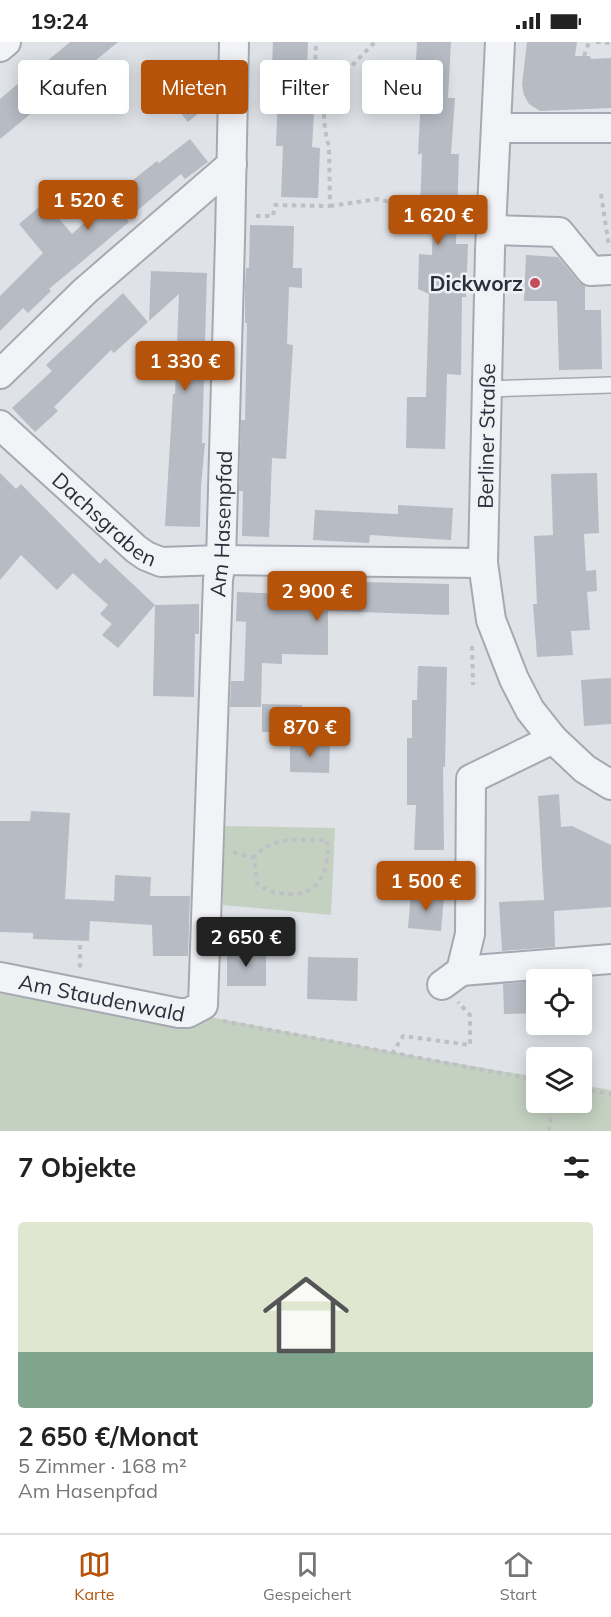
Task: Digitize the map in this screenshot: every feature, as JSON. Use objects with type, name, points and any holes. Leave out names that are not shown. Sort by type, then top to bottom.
[{"type":"street","points":[[0,47],[6,42]]},
{"type":"street","name":"Am Hasenpfad","points":[[203,1005],[218,580],[221,560],[234,42]]},
{"type":"street","name":"Berliner Straße","points":[[500,42],[492,224],[483,563],[491,620],[514,679],[530,710],[553,739],[585,769],[611,785]]},
{"type":"street","points":[[497,128],[611,128]]},
{"type":"street","points":[[0,374],[85,291],[232,164]]},
{"type":"street","points":[[492,224],[559,232],[591,271],[610,260]]},
{"type":"street","name":"Dachsgraben","points":[[0,425],[146,556],[161,562],[221,560],[483,563]]},
{"type":"street","points":[[553,739],[471,779],[470,933],[452,978],[611,959]]},
{"type":"street","name":"Am Staudenwald","points":[[0,977],[179,1013],[188,1013],[203,1005]]},
{"type":"lane","points":[[487,389],[611,385]]},
{"type":"path","points":[[315,60],[316,42]]},
{"type":"path","points":[[350,68],[375,42]]},
{"type":"path","points":[[584,56],[590,42]]},
{"type":"path","points":[[596,42],[611,43]]},
{"type":"path","points":[[324,114],[329,147],[330,206]]},
{"type":"path","points":[[601,194],[610,260]]},
{"type":"path","points":[[231,216],[273,216],[274,206],[330,206],[378,199],[397,204],[428,219],[465,217],[492,224]]},
{"type":"path","points":[[287,840],[327,840],[328,857],[322,877],[313,890],[298,894],[267,891],[257,883],[255,858],[260,850],[271,844],[287,840]]},
{"type":"path","points":[[209,846],[255,858]]},
{"type":"path","points":[[392,1054],[402,1036],[470,1045],[470,1015],[452,978]]},
{"type":"path","points":[[203,1005],[212,1019],[526,1078]]},
{"type":"path","points":[[592,1091],[611,1094]]},
{"type":"path","points":[[549,1131],[551,1113]]},
{"type":"green space","points":[[223,826],[335,828],[331,915],[223,905]]},
{"type":"green space","points":[[0,977],[526,1075],[526,1113],[592,1113],[592,1087],[611,1090],[611,1131],[0,1131]]},
{"type":"building","points":[[70,42],[118,42],[96,60],[48,60]]},
{"type":"building","points":[[273,42],[308,42],[307,60],[272,60]]},
{"type":"building","points":[[417,42],[451,42],[448,98],[455,98],[451,154],[459,154],[456,244],[468,244],[466,297],[462,297],[461,375],[447,374],[445,449],[406,448],[407,397],[426,397],[429,294],[418,289],[419,254],[432,255],[433,211],[420,211],[422,153],[418,155],[420,114],[443,114],[443,60],[416,60]]},
{"type":"building","points":[[527,42],[577,42],[575,56],[590,56],[591,59],[611,58],[611,108],[540,111],[529,104],[522,85]]},
{"type":"building","points":[[18,84],[18,114],[30,114],[0,139],[0,99]]},
{"type":"building","points":[[182,114],[198,114],[188,122]]},
{"type":"building","points":[[277,114],[314,114],[312,147],[320,148],[318,198],[281,197],[283,146],[276,146]]},
{"type":"building","points":[[190,139],[208,162],[185,179],[181,174],[127,219],[129,222],[49,289],[51,291],[28,313],[23,308],[0,331],[0,296],[43,253],[19,224],[45,202],[72,234],[119,191]]},
{"type":"building","points":[[250,225],[294,226],[293,268],[302,268],[302,288],[289,287],[287,344],[293,345],[286,459],[272,458],[269,537],[242,536],[243,491],[239,491],[241,420],[245,420],[247,323],[245,323],[245,287],[246,268],[249,268]]},
{"type":"building","points":[[526,255],[558,257],[585,286],[585,310],[601,310],[602,369],[559,370],[557,301],[524,301]]},
{"type":"building","points":[[151,271],[207,273],[202,443],[205,443],[200,527],[165,526],[173,394],[175,394],[179,294],[149,321]]},
{"type":"building","points":[[123,293],[148,322],[114,353],[111,350],[54,407],[58,411],[35,432],[12,408],[52,371],[46,365]]},
{"type":"building","points":[[0,473],[16,489],[21,484],[100,564],[105,558],[155,605],[118,648],[102,635],[112,624],[100,614],[108,605],[73,573],[57,590],[21,555],[0,580]]},
{"type":"building","points":[[597,473],[599,533],[584,534],[586,571],[596,570],[597,591],[587,592],[590,630],[571,631],[573,655],[537,657],[533,604],[537,604],[534,536],[553,535],[551,474]]},
{"type":"building","points":[[398,505],[453,508],[451,540],[370,535],[369,543],[313,540],[315,510],[398,514]]},
{"type":"building","points":[[318,581],[449,584],[449,615],[328,611],[328,655],[282,654],[282,664],[262,663],[261,707],[230,707],[231,681],[244,681],[246,622],[236,621],[237,592],[317,595]]},
{"type":"building","points":[[199,604],[199,634],[195,634],[194,697],[153,696],[155,605]]},
{"type":"building","points":[[418,666],[447,667],[445,767],[443,767],[444,850],[414,850],[416,805],[407,805],[407,738],[412,738],[412,700],[417,700]]},
{"type":"building","points":[[611,678],[611,724],[584,726],[581,680]]},
{"type":"building","points":[[262,704],[302,705],[302,732],[262,732]]},
{"type":"building","points":[[290,744],[330,744],[329,773],[290,772]]},
{"type":"building","points":[[559,794],[561,827],[572,826],[611,845],[611,907],[554,911],[555,947],[502,951],[499,902],[544,900],[538,796]]},
{"type":"building","points":[[31,811],[70,813],[65,899],[114,901],[115,875],[151,877],[150,896],[190,896],[188,956],[153,956],[152,925],[90,921],[89,941],[33,939],[33,933],[0,932],[0,821],[30,821]]},
{"type":"building","points":[[411,894],[444,897],[441,931],[408,928]]},
{"type":"building","points":[[227,950],[266,950],[266,986],[227,986]]},
{"type":"building","points":[[308,957],[358,958],[357,1001],[307,999]]},
{"type":"building","points":[[526,982],[526,1013],[504,1014],[503,984]]},
{"type":"place","name":"Dickworz","points":[[535,283]]}]
